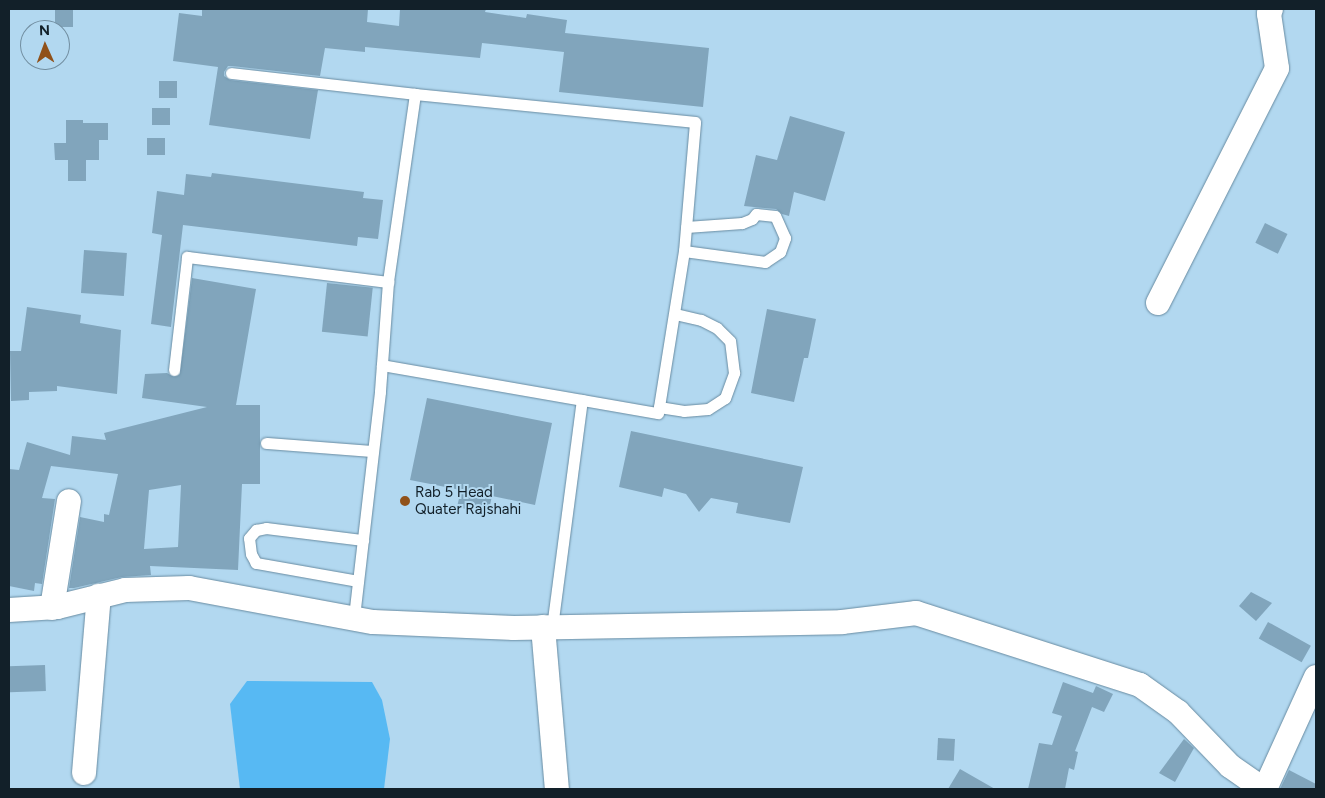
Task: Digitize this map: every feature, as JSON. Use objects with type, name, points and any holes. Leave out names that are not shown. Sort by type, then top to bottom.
[{"type":"street","points":[[1158,303],[1277,68],[1269,14],[1271,9]]},
{"type":"street","points":[[52,608],[69,502]]},
{"type":"street","points":[[9,610],[52,608],[124,590],[189,588],[382,622],[547,627],[842,622],[916,613],[1140,685],[1178,712],[1230,766],[1264,789],[1316,677]]},
{"type":"street","points":[[84,773],[99,596]]},
{"type":"street","points":[[547,627],[557,789]]},
{"type":"lane","points":[[231,73],[415,94],[695,122],[684,250],[658,413],[382,365]]},
{"type":"lane","points":[[354,618],[382,365],[388,282],[415,94]]},
{"type":"lane","points":[[684,250],[765,262],[780,252],[785,238],[775,216],[756,214],[752,219],[742,223],[686,227]]},
{"type":"lane","points":[[174,370],[187,257],[388,282]]},
{"type":"lane","points":[[659,407],[684,411],[708,409],[725,398],[734,373],[730,340],[717,328],[701,320],[675,314]]},
{"type":"lane","points":[[547,627],[582,400]]},
{"type":"lane","points":[[266,443],[373,451]]},
{"type":"lane","points":[[358,581],[256,564],[251,554],[249,538],[256,530],[266,528],[363,540]]},
{"type":"water","points":[[247,681],[372,682],[382,700],[390,739],[384,789],[240,789],[230,704]]},
{"type":"building","points":[[202,9],[368,9],[367,22],[399,26],[400,9],[486,9],[485,12],[526,18],[527,14],[567,20],[565,33],[709,48],[703,107],[559,92],[564,52],[482,43],[480,58],[365,47],[365,52],[325,48],[320,76],[232,66],[228,66],[224,72],[224,76],[230,80],[318,90],[310,139],[209,125],[218,67],[173,61],[179,13],[202,16]]},
{"type":"building","points":[[55,10],[73,10],[73,27],[70,27],[70,20],[55,20]]},
{"type":"building","points":[[159,81],[177,81],[177,98],[159,98]]},
{"type":"building","points":[[152,108],[170,108],[170,125],[152,125]]},
{"type":"building","points":[[790,116],[845,132],[825,201],[794,192],[789,216],[782,214],[776,209],[744,206],[756,155],[777,160]]},
{"type":"building","points":[[66,120],[83,120],[83,123],[108,123],[108,140],[99,140],[99,160],[86,160],[86,181],[68,181],[68,160],[55,160],[54,143],[66,143]]},
{"type":"building","points":[[147,138],[165,138],[165,155],[147,155]]},
{"type":"building","points":[[212,173],[364,192],[363,198],[383,200],[378,239],[358,237],[357,246],[183,225],[171,327],[151,324],[162,235],[152,233],[157,191],[184,195],[186,174],[211,177]]},
{"type":"building","points":[[1265,223],[1287,234],[1278,254],[1255,243]]},
{"type":"building","points":[[84,250],[127,253],[124,296],[81,293]]},
{"type":"building","points":[[192,278],[256,289],[236,405],[260,405],[260,484],[242,484],[238,570],[150,566],[151,575],[122,577],[69,588],[80,517],[104,522],[104,514],[109,515],[118,474],[51,466],[42,498],[55,499],[42,584],[35,583],[34,591],[9,586],[9,469],[19,470],[27,442],[70,455],[72,436],[106,440],[104,433],[207,407],[142,398],[145,374],[167,373],[174,377],[180,374]],"holes":[[[181,485],[178,547],[144,549],[149,490]]]},
{"type":"building","points":[[327,283],[373,288],[368,337],[322,332]]},
{"type":"building","points":[[27,307],[81,315],[80,323],[121,330],[117,394],[57,386],[57,391],[29,392],[29,400],[11,401],[10,351],[21,351]]},
{"type":"building","points":[[767,309],[816,319],[808,358],[804,358],[794,402],[751,393]]},
{"type":"building","points":[[427,398],[552,423],[535,505],[492,496],[488,514],[457,507],[461,490],[410,480]]},
{"type":"building","points":[[631,431],[803,467],[790,523],[736,513],[738,503],[711,498],[699,512],[686,494],[664,488],[662,497],[619,487]]},
{"type":"building","points":[[1251,592],[1272,603],[1256,621],[1239,606]]},
{"type":"building","points":[[1268,622],[1311,646],[1302,662],[1259,639]]},
{"type":"building","points":[[45,665],[46,691],[10,692],[9,666]]},
{"type":"building","points":[[1063,682],[1093,693],[1096,686],[1113,694],[1104,712],[1092,707],[1075,751],[1078,752],[1074,770],[1069,768],[1065,789],[1028,789],[1039,743],[1052,745],[1062,716],[1052,713]]},
{"type":"building","points":[[938,738],[955,739],[954,761],[937,760]]},
{"type":"building","points":[[1184,739],[1194,748],[1175,782],[1159,773]]},
{"type":"building","points":[[960,769],[995,789],[948,789]]},
{"type":"building","points":[[1289,770],[1316,784],[1316,789],[1280,789]]},
{"type":"place","name":"Rab 5 Head Quater Rajshahi","points":[[405,501]]}]
